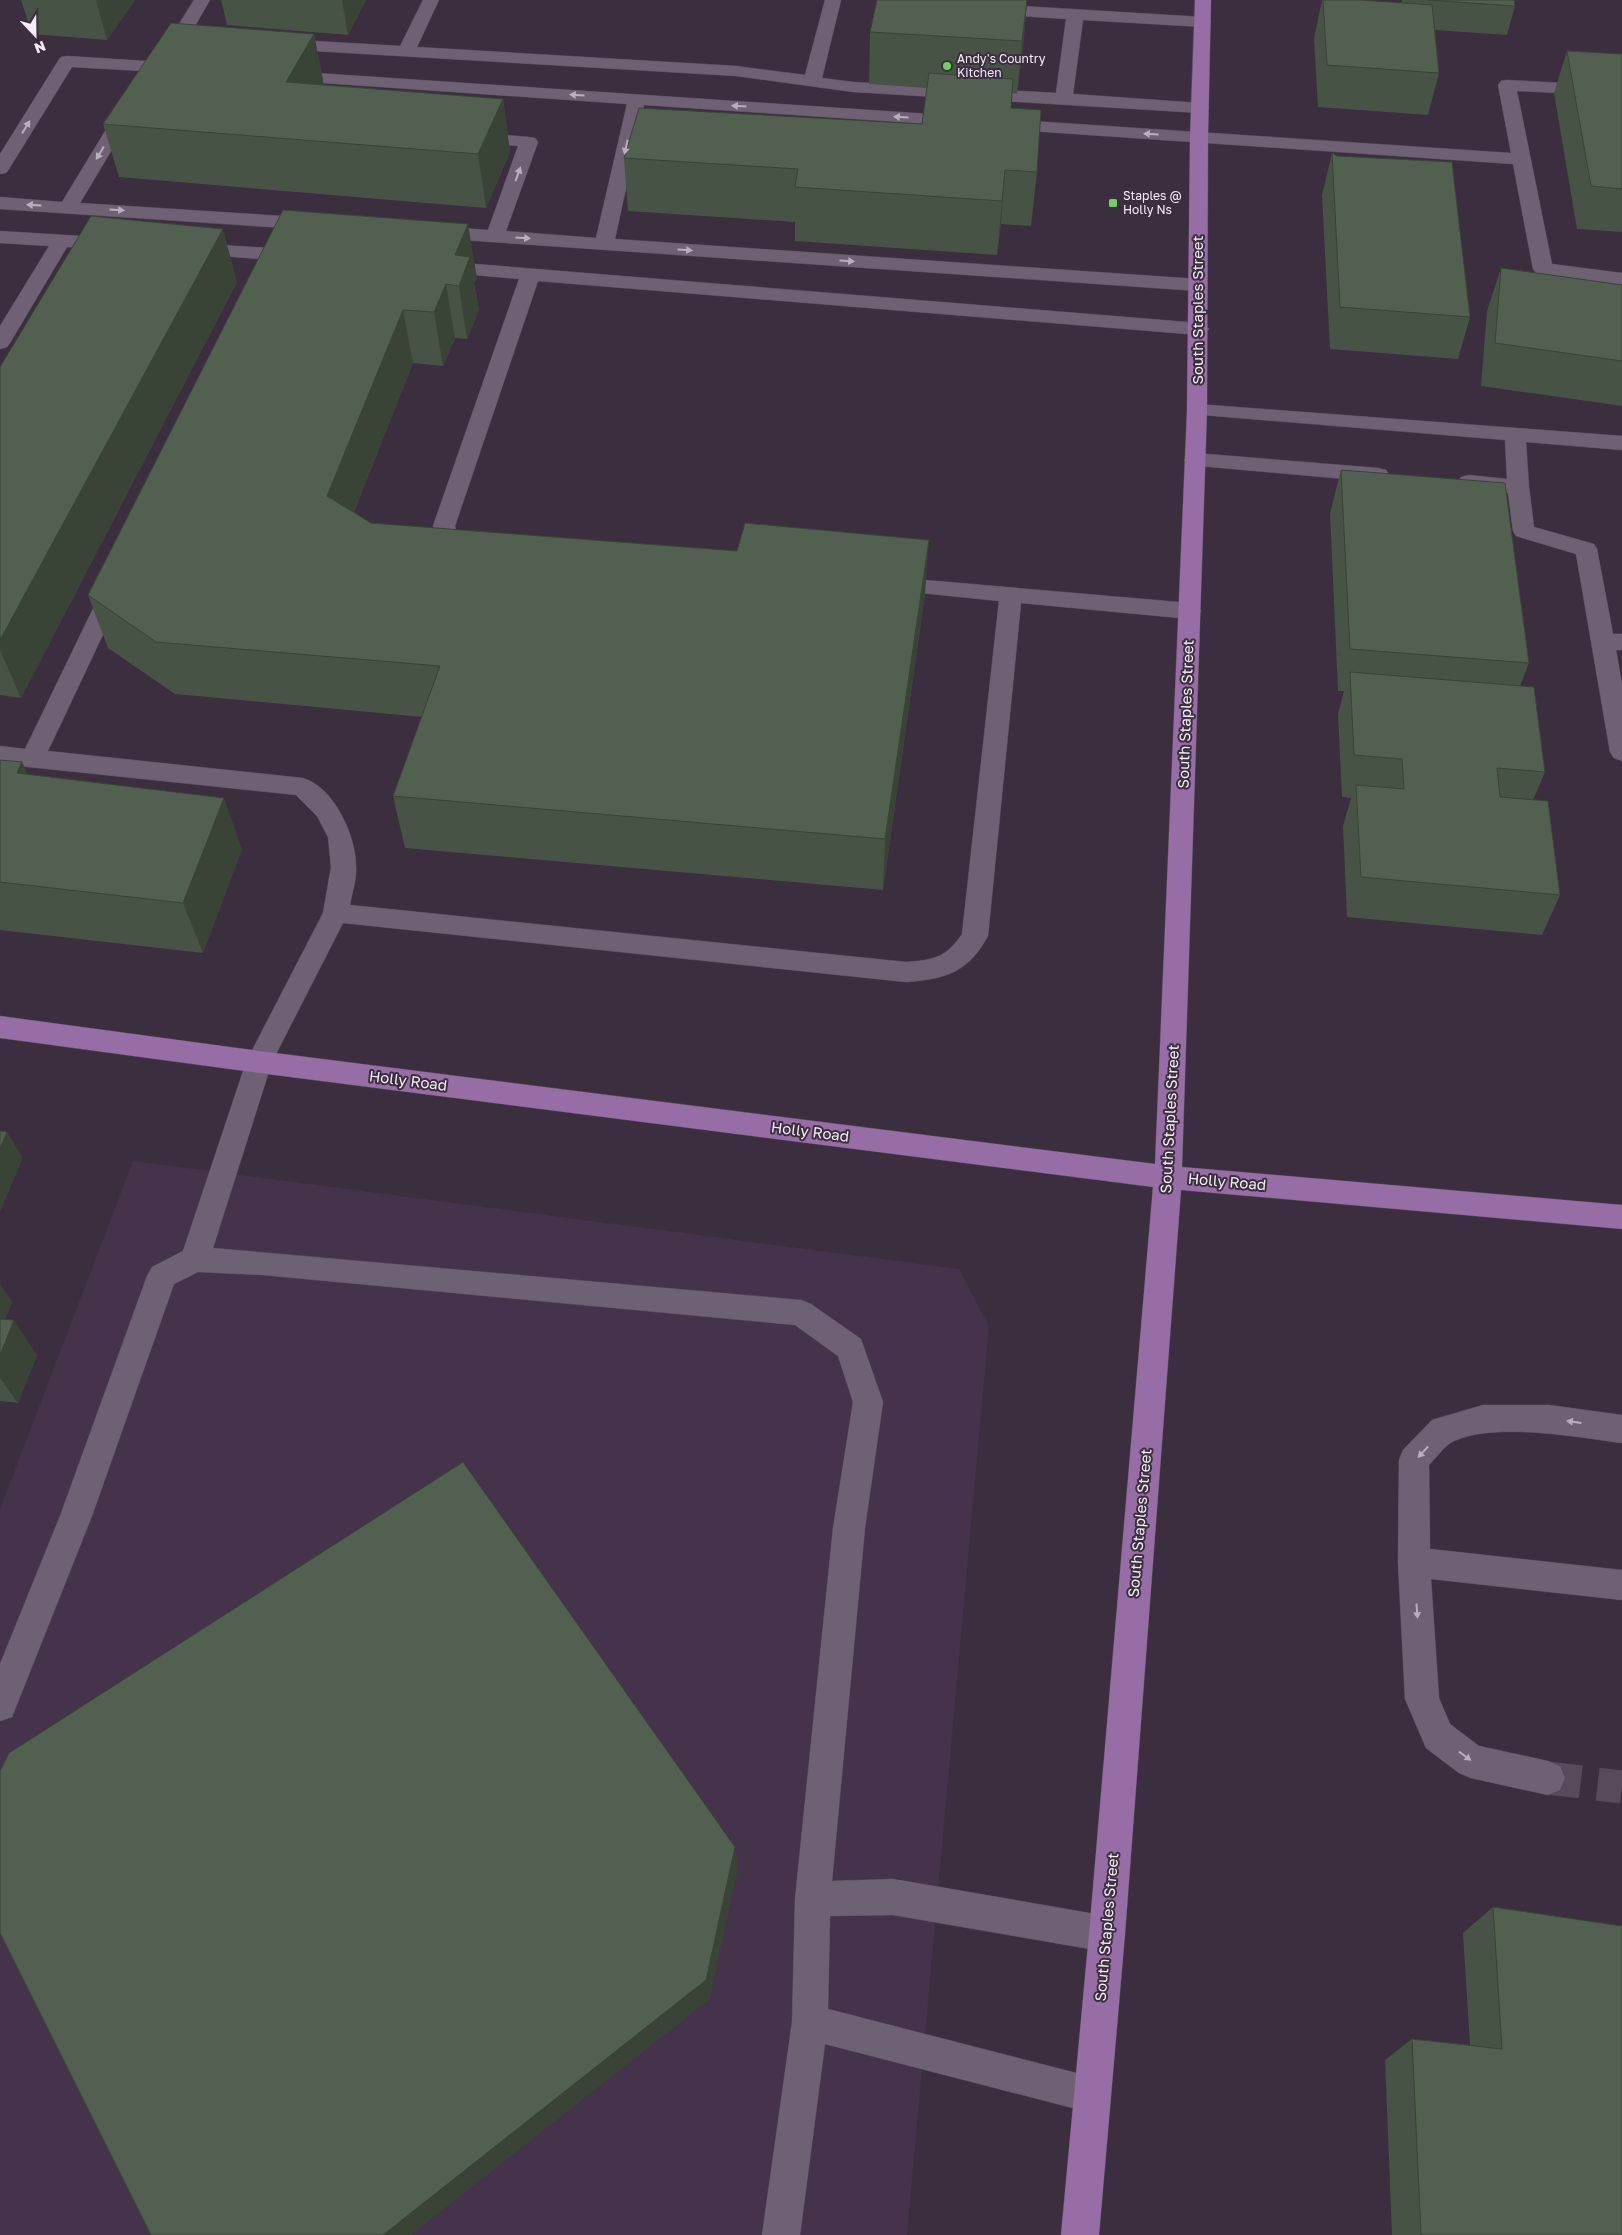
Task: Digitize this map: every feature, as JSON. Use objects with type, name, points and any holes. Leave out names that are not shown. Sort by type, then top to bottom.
[{"type":"main road","name":"South Staples Street","points":[[1080,2235],[1107,1934],[1168,1177],[1196,460],[1199,137],[1203,11]]},
{"type":"main road","name":"Holly Road","points":[[0,1027],[259,1062],[1168,1177],[1622,1217]]},
{"type":"lane","points":[[202,0],[180,37],[219,40]]},
{"type":"lane","points":[[406,52],[431,0]]},
{"type":"lane","points":[[814,80],[833,0]]},
{"type":"lane","points":[[970,8],[1075,14],[1203,11]]},
{"type":"lane","points":[[1064,100],[1075,14]]},
{"type":"lane","points":[[268,43],[736,71],[854,86],[1200,108]]},
{"type":"lane","points":[[0,169],[67,61],[192,69]]},
{"type":"lane","points":[[68,207],[153,67]]},
{"type":"lane","points":[[269,74],[1522,159]]},
{"type":"lane","points":[[331,97],[337,79]]},
{"type":"lane","points":[[1622,91],[1507,85],[1543,268],[1622,279]]},
{"type":"lane","points":[[604,244],[636,99]]},
{"type":"lane","points":[[450,135],[529,142],[495,236]]},
{"type":"lane","points":[[0,202],[336,226]]},
{"type":"lane","points":[[416,231],[1198,285]]},
{"type":"lane","points":[[0,237],[129,245]]},
{"type":"lane","points":[[0,343],[61,241]]},
{"type":"lane","points":[[177,248],[269,263],[313,257]]},
{"type":"lane","points":[[422,266],[1198,329]]},
{"type":"lane","points":[[490,547],[462,544],[447,539],[444,526],[531,274]]},
{"type":"lane","points":[[1197,410],[1622,443]]},
{"type":"lane","points":[[1515,435],[1518,487],[1524,530],[1554,541],[1586,549],[1612,642],[1622,752]]},
{"type":"lane","points":[[1196,460],[1401,477]]},
{"type":"lane","points":[[1449,481],[1518,487]]},
{"type":"lane","points":[[32,758],[123,569]]},
{"type":"lane","points":[[867,582],[1190,611]]},
{"type":"lane","points":[[336,913],[906,972],[940,969],[964,954],[975,936],[1011,595]]},
{"type":"lane","points":[[0,755],[303,787],[326,810],[340,837],[344,867],[336,913],[259,1062],[195,1259]]},
{"type":"lane","points":[[0,1705],[76,1516],[162,1276],[195,1259],[273,1264],[801,1313],[850,1348],[868,1402],[849,1528],[813,1899],[810,2022],[781,2235]]},
{"type":"lane","points":[[1548,1778],[1471,1761],[1438,1736],[1422,1699],[1414,1562],[1414,1460],[1443,1430],[1483,1419],[1549,1419],[1622,1429]]},
{"type":"lane","points":[[1414,1562],[1622,1586]]},
{"type":"lane","points":[[813,1899],[893,1897],[1107,1934]]},
{"type":"lane","points":[[810,2022],[1092,2095]]},
{"type":"shaded area","points":[[133,1161],[959,1269],[989,1326],[907,2235],[0,2235],[0,1509]]},
{"type":"building","points":[[877,0],[1027,0],[1022,41],[870,32]]},
{"type":"building","points":[[1323,0],[1360,0],[1432,5],[1439,73],[1327,65]]},
{"type":"building","points":[[1428,0],[1514,0],[1515,6]]},
{"type":"building","points":[[171,23],[314,34],[286,82],[503,99],[478,154],[103,124]]},
{"type":"building","points":[[1567,51],[1622,54],[1622,189],[1591,186]]},
{"type":"building","points":[[929,73],[1013,79],[1011,108],[1041,110],[1037,172],[1005,170],[1002,201],[795,187],[798,169],[624,158],[639,108],[922,124]]},
{"type":"building","points":[[1332,153],[1337,156],[1452,162],[1470,317],[1340,307]]},
{"type":"building","points":[[283,210],[468,224],[455,255],[470,257],[459,286],[446,284],[434,312],[403,310],[327,496],[371,523],[737,551],[745,523],[929,540],[885,839],[393,796],[440,666],[156,642],[88,595]]},
{"type":"building","points":[[91,216],[223,229],[0,640],[0,367]]},
{"type":"building","points":[[1501,268],[1622,285],[1622,361],[1495,343]]},
{"type":"building","points":[[1341,470],[1505,483],[1529,663],[1350,649]]},
{"type":"building","points":[[1350,672],[1534,687],[1545,772],[1497,768],[1500,797],[1548,801],[1560,895],[1361,877],[1356,785],[1404,789],[1402,759],[1354,755]]},
{"type":"building","points":[[0,760],[22,762],[17,773],[224,798],[183,903],[0,882]]},
{"type":"building","points":[[0,1131],[7,1132],[0,1149]]},
{"type":"building","points":[[0,1319],[14,1320],[0,1355]]},
{"type":"building","points":[[463,1462],[735,1847],[706,1980],[383,2235],[151,2235],[0,1933],[0,1771],[9,1753]]},
{"type":"building","points":[[1493,1907],[1622,1926],[1622,2235],[1421,2235],[1412,2039],[1502,2049]]},
{"type":"tunnel","points":[[1548,1778],[1622,1787]]},
{"type":"place","name":"Andy's Country Kitchen","points":[[947,66]]},
{"type":"place","name":"Staples @ Holly Ns","points":[[1113,203]]}]
